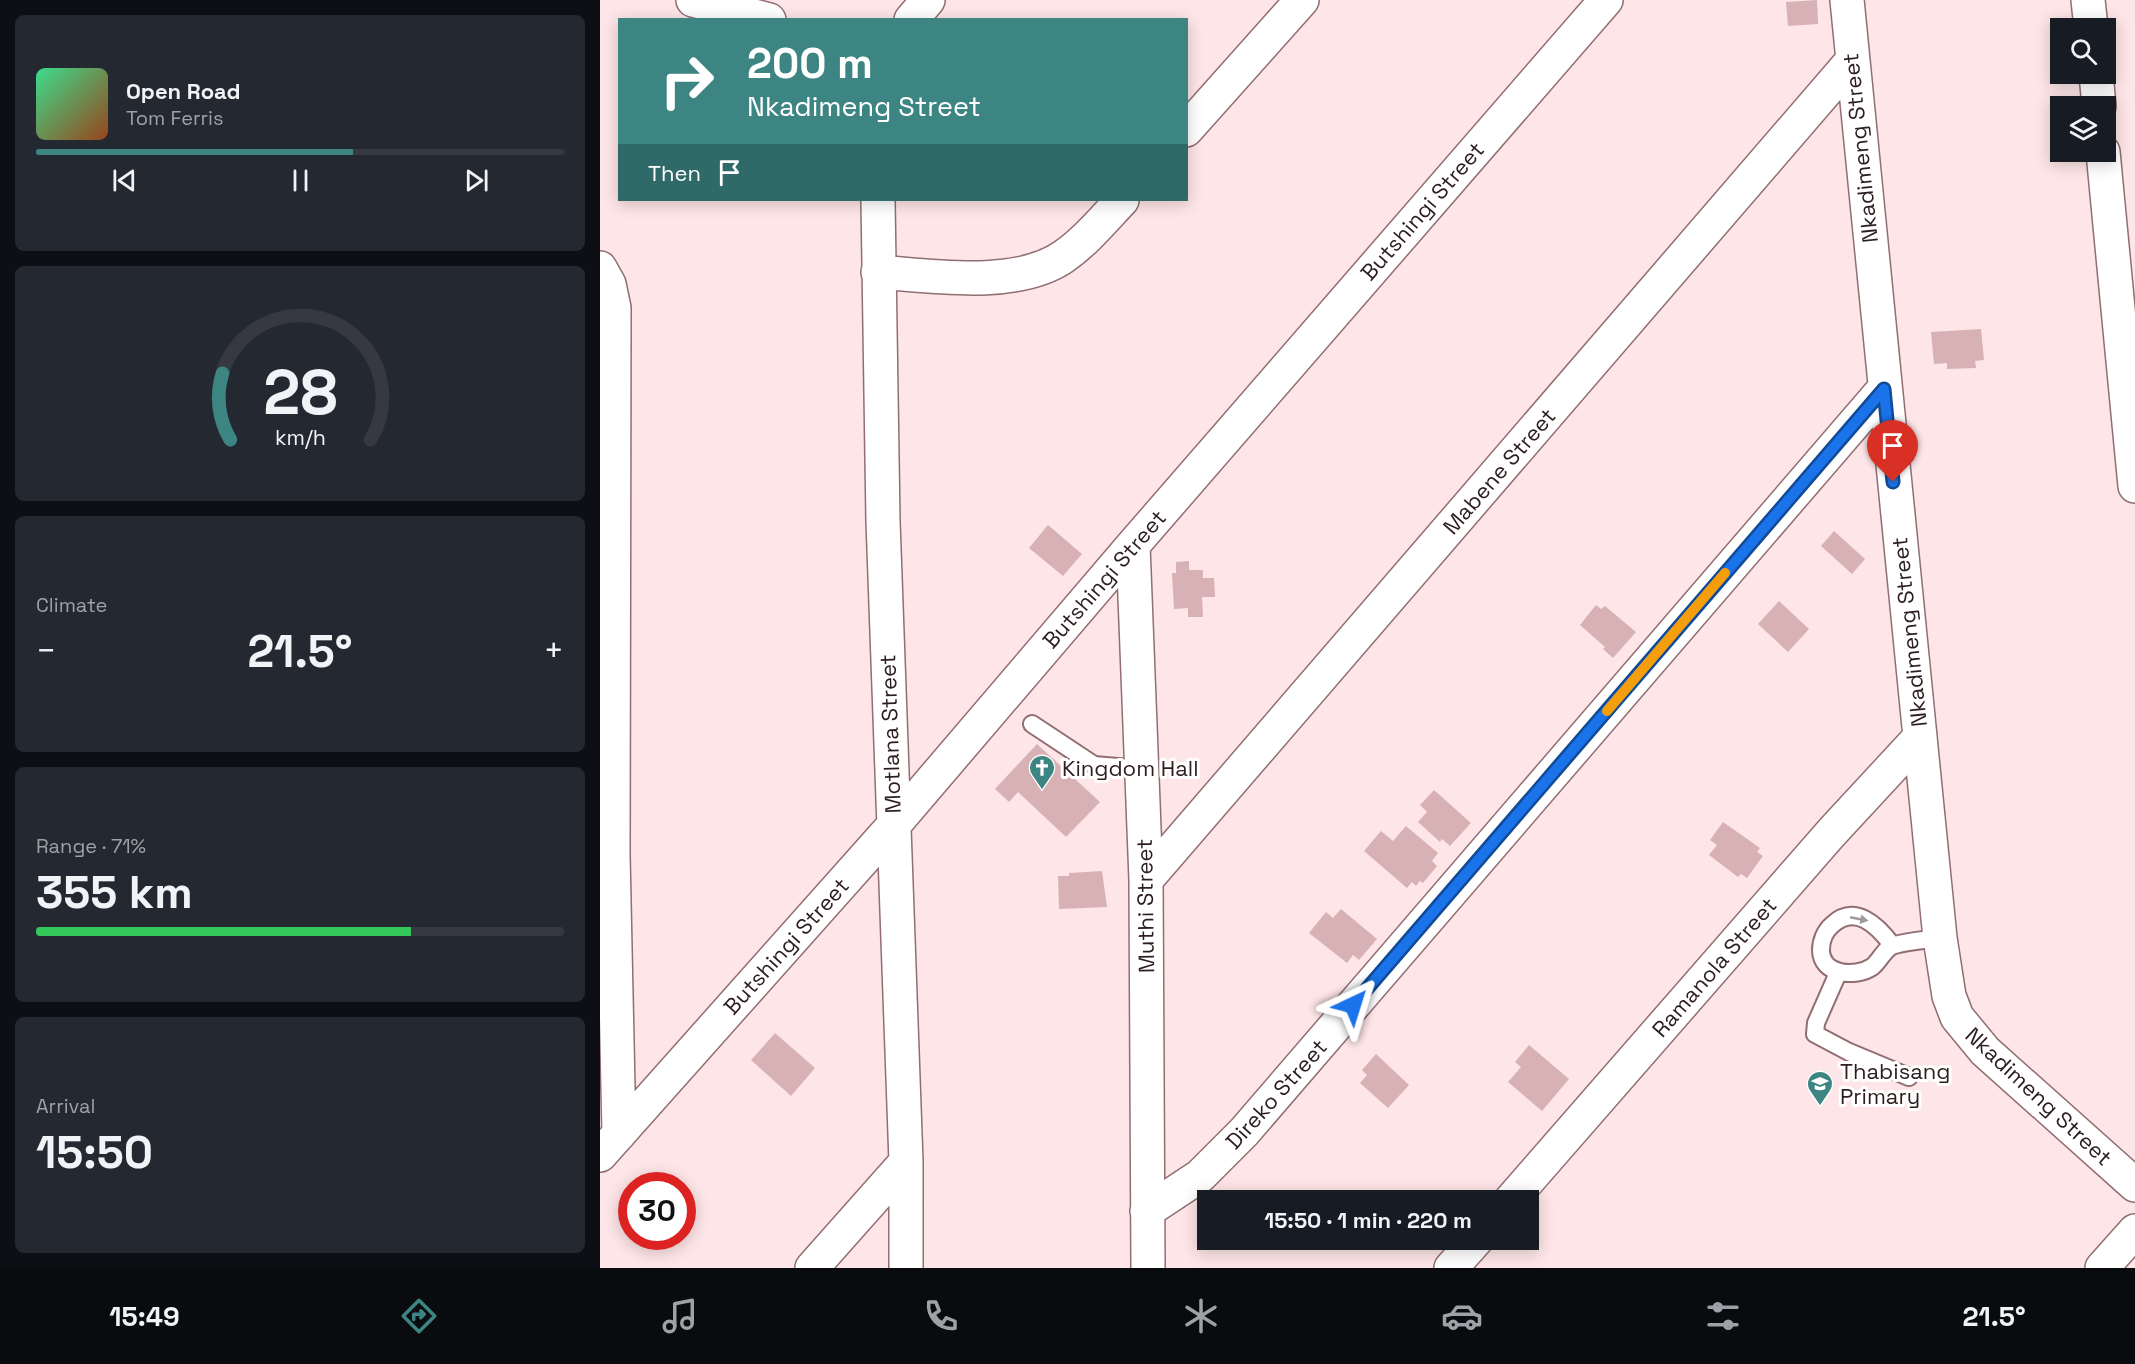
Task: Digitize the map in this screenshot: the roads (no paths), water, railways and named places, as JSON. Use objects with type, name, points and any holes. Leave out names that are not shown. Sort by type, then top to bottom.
[{"type":"street","points":[[693,0],[761,18]]},
{"type":"street","points":[[913,18],[928,0]]},
{"type":"street","points":[[1188,128],[1302,0]]},
{"type":"street","name":"Butshingi Street","points":[[609,1144],[893,826],[1133,545],[1606,0]]},
{"type":"street","name":"Nkadimeng Street","points":[[1847,0],[1851,62],[1940,938],[1949,996],[1957,1017],[1985,1051],[2135,1185]]},
{"type":"street","points":[[2088,0],[2090,18]]},
{"type":"street","name":"Mabene Street","points":[[1146,880],[1851,62]]},
{"type":"street","points":[[2104,162],[2135,486]]},
{"type":"street","name":"Motlana Street","points":[[878,201],[893,826],[906,1162],[906,1268]]},
{"type":"street","points":[[878,272],[960,278],[1014,274],[1042,269],[1062,258],[1080,243],[1121,201]]},
{"type":"street","points":[[600,268],[609,284],[614,308],[613,855],[609,1144]]},
{"type":"street","name":"Direko Street","points":[[1147,1211],[1200,1176],[1244,1132],[1884,389]]},
{"type":"street","name":"Muthi Street","points":[[1133,545],[1146,880],[1148,1268]]},
{"type":"street","name":"Ramanola Street","points":[[1520,1190],[1832,832],[1920,737]]},
{"type":"street","points":[[812,1268],[906,1162]]},
{"type":"street","points":[[2102,1268],[2135,1231]]},
{"type":"street","points":[[1451,1268],[1467,1250]]},
{"type":"lane","points":[[1032,724],[1094,765],[1142,769]]},
{"type":"lane","points":[[1892,945],[1881,930],[1870,921],[1855,916],[1843,917],[1831,926],[1823,937],[1821,952],[1826,964],[1838,973],[1855,973],[1871,967],[1892,945],[1940,938]]},
{"type":"lane","points":[[1838,973],[1816,1023],[1815,1034],[1849,1052],[1909,1077]]},
{"type":"place","name":"Kingdom Hall","points":[[1042,791]]},
{"type":"place","name":"Thabisang Primary","points":[[1820,1107]]}]
